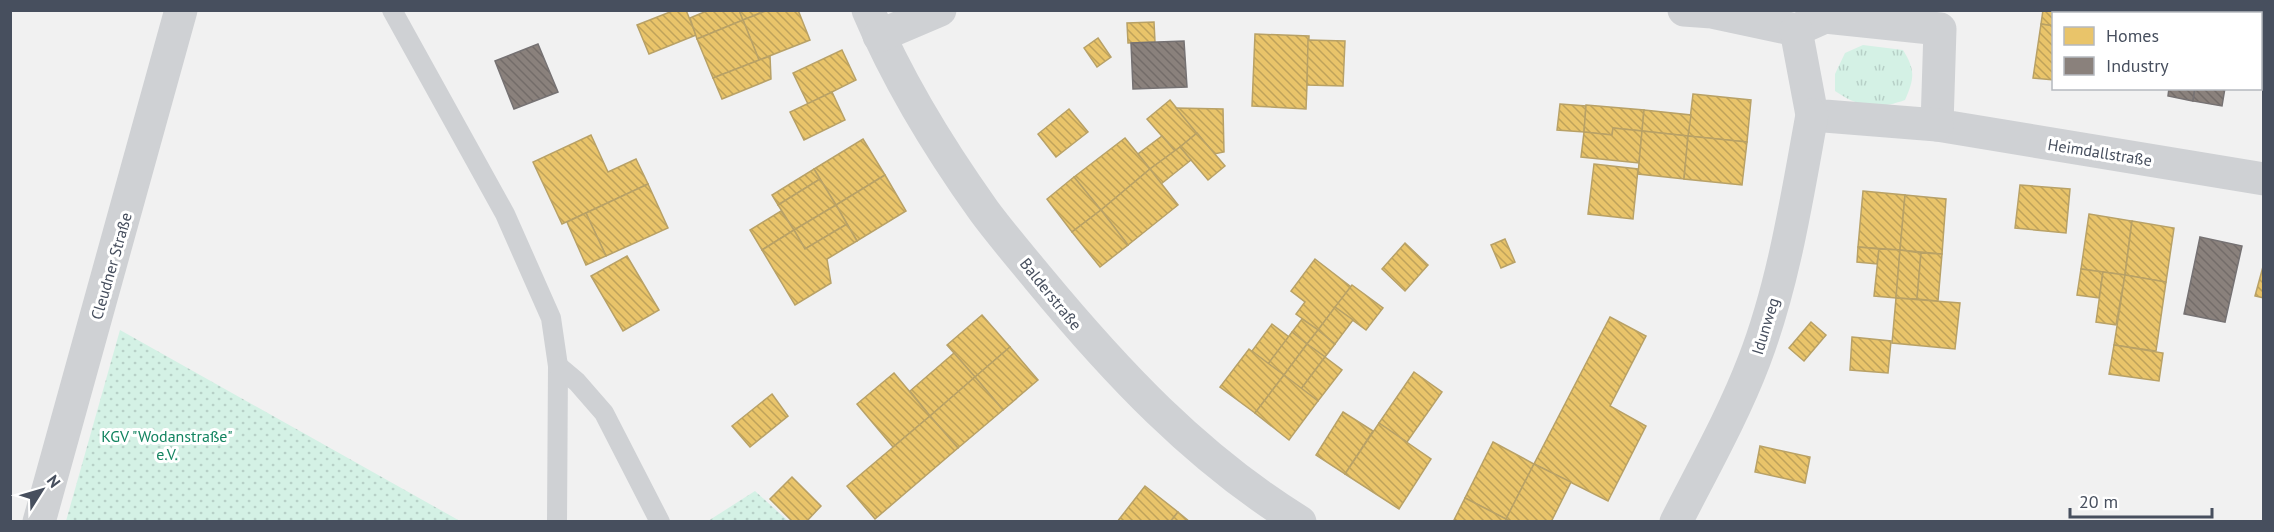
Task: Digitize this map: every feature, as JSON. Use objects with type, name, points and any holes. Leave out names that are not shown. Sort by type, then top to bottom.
[{"type":"street","name":"Cleudner Straße","points":[[39,522],[182,10]]},
{"type":"street","points":[[873,23],[940,10]]},
{"type":"street","points":[[1684,10],[1712,12],[1796,30],[1825,17],[1943,20],[1937,125]]},
{"type":"street","name":"Balderstraße","points":[[873,23],[929,129],[985,212],[1091,343],[1156,411],[1218,463],[1300,522]]},
{"type":"street","points":[[1796,30],[1812,116]]},
{"type":"street","name":"Heimdallstraße","points":[[1812,116],[1937,125],[2264,179]]},
{"type":"street","name":"Idunweg","points":[[1676,522],[1716,443],[1757,351],[1771,310],[1812,116]]},
{"type":"lane","points":[[392,10],[505,214],[551,318],[558,366],[557,522]]},
{"type":"lane","points":[[558,366],[577,382],[604,413],[660,522]]},
{"type":"green space","points":[[1863,45],[1903,50],[1912,70],[1905,100],[1886,105],[1869,106],[1853,101],[1835,91],[1835,74],[1845,53]]},
{"type":"green space","name":"KGV \"Wodanstraße\" e.V.","points":[[120,330],[460,521],[66,521]]},
{"type":"green space","points":[[755,491],[788,521],[708,521]]},
{"type":"building: Homes","points":[[675,10],[686,10],[696,35],[649,54],[637,25]]},
{"type":"building: Homes","points":[[709,10],[739,10],[743,20],[697,39],[690,18]]},
{"type":"building: Homes","points":[[739,10],[768,10],[743,20]]},
{"type":"building: Homes","points":[[768,10],[798,10],[810,40],[759,60],[743,20]]},
{"type":"building: Homes","points":[[2043,10],[2063,10],[2063,12],[2052,12],[2052,26],[2041,24]]},
{"type":"building: Homes","points":[[743,20],[759,60],[713,78],[697,39]]},
{"type":"building: Homes","points":[[1154,22],[1155,42],[1128,43],[1127,23]]},
{"type":"building: Homes","points":[[2041,24],[2052,26],[2052,80],[2033,78]]},
{"type":"building: Homes","points":[[1255,34],[1309,36],[1306,109],[1252,106]]},
{"type":"building: Homes","points":[[1098,38],[1111,57],[1097,67],[1084,48]]},
{"type":"building: Homes","points":[[1308,40],[1345,41],[1343,86],[1307,85]]},
{"type":"building: Homes","points":[[842,50],[856,80],[808,104],[793,73]]},
{"type":"building: Homes","points":[[770,56],[771,79],[722,99],[713,78]]},
{"type":"building: Homes","points":[[832,92],[845,120],[804,140],[790,112]]},
{"type":"building: Homes","points":[[1693,94],[1751,100],[1747,142],[1688,136]]},
{"type":"building: Homes","points":[[1170,100],[1197,133],[1175,151],[1147,119]]},
{"type":"building: Homes","points":[[1560,104],[1586,106],[1584,132],[1557,130]]},
{"type":"building: Homes","points":[[1586,105],[1644,110],[1642,131],[1613,128],[1612,135],[1584,132]]},
{"type":"building: Homes","points":[[1176,108],[1223,109],[1224,152],[1214,154]]},
{"type":"building: Homes","points":[[1069,109],[1088,132],[1056,157],[1038,134]]},
{"type":"building: Homes","points":[[1644,110],[1691,115],[1688,136],[1642,131]]},
{"type":"building: Homes","points":[[1613,128],[1642,131],[1639,163],[1581,157],[1584,132],[1612,135]]},
{"type":"building: Homes","points":[[1642,131],[1688,136],[1684,179],[1638,174]]},
{"type":"building: Homes","points":[[1197,133],[1225,166],[1208,180],[1180,147]]},
{"type":"building: Homes","points":[[591,135],[608,172],[636,159],[648,184],[562,224],[533,162]]},
{"type":"building: Homes","points":[[1162,136],[1175,151],[1150,169],[1138,154]]},
{"type":"building: Homes","points":[[1688,136],[1747,142],[1742,185],[1684,179]]},
{"type":"building: Homes","points":[[1125,138],[1150,169],[1101,210],[1074,177]]},
{"type":"building: Homes","points":[[863,139],[885,175],[836,205],[814,169]]},
{"type":"building: Homes","points":[[1180,147],[1191,160],[1161,184],[1150,169]]},
{"type":"building: Homes","points":[[1594,164],[1638,169],[1633,219],[1588,214]]},
{"type":"building: Homes","points":[[814,169],[820,179],[778,205],[772,195]]},
{"type":"building: Homes","points":[[1150,169],[1178,205],[1128,245],[1101,210]]},
{"type":"building: Homes","points":[[885,175],[906,211],[857,241],[836,205]]},
{"type":"building: Homes","points":[[1074,177],[1101,210],[1072,232],[1047,199]]},
{"type":"building: Homes","points":[[820,179],[836,205],[794,230],[778,205]]},
{"type":"building: Homes","points":[[648,184],[668,228],[606,256],[586,213]]},
{"type":"building: Homes","points":[[2020,185],[2070,189],[2066,233],[2015,228]]},
{"type":"building: Homes","points":[[1863,191],[1905,195],[1900,250],[1858,247]]},
{"type":"building: Homes","points":[[1905,195],[1946,199],[1942,254],[1900,250]]},
{"type":"building: Homes","points":[[836,205],[847,224],[805,249],[794,230]]},
{"type":"building: Homes","points":[[1101,210],[1128,245],[1100,267],[1072,232]]},
{"type":"building: Homes","points":[[781,211],[794,230],[762,250],[750,230]]},
{"type":"building: Homes","points":[[586,213],[606,256],[586,265],[567,222]]},
{"type":"building: Homes","points":[[2089,214],[2132,221],[2125,275],[2081,269]]},
{"type":"building: Homes","points":[[2132,221],[2174,228],[2166,282],[2125,275]]},
{"type":"building: Homes","points":[[847,224],[857,241],[827,259],[831,283],[795,305],[762,250],[794,230],[805,249]]},
{"type":"building: Homes","points":[[1505,239],[1515,262],[1501,268],[1491,245]]},
{"type":"building: Homes","points":[[1405,243],[1428,265],[1405,291],[1382,269]]},
{"type":"building: Homes","points":[[1858,247],[1879,249],[1877,264],[1857,262]]},
{"type":"building: Homes","points":[[1879,249],[1900,250],[1896,298],[1874,296]]},
{"type":"building: Homes","points":[[1900,250],[1921,253],[1917,299],[1896,298]]},
{"type":"building: Homes","points":[[1921,253],[1942,254],[1938,301],[1917,299]]},
{"type":"building: Homes","points":[[627,256],[659,310],[623,331],[591,276]]},
{"type":"building: Homes","points":[[1315,259],[1351,287],[1318,330],[1296,314],[1305,302],[1291,291]]},
{"type":"building: Homes","points":[[2264,263],[2264,298],[2255,296]]},
{"type":"building: Homes","points":[[2081,269],[2103,272],[2099,298],[2077,295]]},
{"type":"building: Homes","points":[[2103,272],[2125,275],[2116,325],[2096,322]]},
{"type":"building: Homes","points":[[2125,275],[2166,282],[2156,351],[2114,345]]},
{"type":"building: Homes","points":[[1352,285],[1383,308],[1366,330],[1335,307]]},
{"type":"building: Homes","points":[[1896,298],[1960,303],[1955,349],[1892,343]]},
{"type":"building: Homes","points":[[1335,307],[1353,320],[1335,344],[1318,330]]},
{"type":"building: Homes","points":[[982,315],[1010,347],[975,377],[947,345]]},
{"type":"building: Homes","points":[[1610,317],[1646,336],[1610,406],[1646,426],[1608,501],[1534,464]]},
{"type":"building: Homes","points":[[1302,319],[1318,330],[1307,344],[1292,332]]},
{"type":"building: Homes","points":[[1811,322],[1826,335],[1804,361],[1789,348]]},
{"type":"building: Homes","points":[[1272,324],[1289,337],[1268,364],[1252,351]]},
{"type":"building: Homes","points":[[1318,330],[1335,344],[1325,357],[1307,344]]},
{"type":"building: Homes","points":[[1292,332],[1307,344],[1284,375],[1268,364]]},
{"type":"building: Homes","points":[[1852,337],[1891,341],[1888,373],[1850,370]]},
{"type":"building: Homes","points":[[1307,344],[1325,357],[1301,389],[1284,375]]},
{"type":"building: Homes","points":[[2114,345],[2163,353],[2159,381],[2109,374]]},
{"type":"building: Homes","points":[[1010,347],[1038,380],[1003,410],[975,377]]},
{"type":"building: Homes","points":[[1249,349],[1284,375],[1255,413],[1220,387]]},
{"type":"building: Homes","points":[[954,353],[975,377],[930,416],[910,391]]},
{"type":"building: Homes","points":[[1325,357],[1342,370],[1318,401],[1301,389]]},
{"type":"building: Homes","points":[[1414,372],[1442,392],[1407,442],[1379,423]]},
{"type":"building: Homes","points":[[894,373],[930,416],[893,447],[857,404]]},
{"type":"building: Homes","points":[[1284,375],[1318,401],[1289,440],[1255,413]]},
{"type":"building: Homes","points":[[975,377],[1003,410],[958,448],[930,416]]},
{"type":"building: Homes","points":[[772,394],[788,416],[750,447],[732,426]]},
{"type":"building: Homes","points":[[1343,412],[1373,431],[1345,474],[1316,455]]},
{"type":"building: Homes","points":[[930,416],[958,448],[875,519],[847,486]]},
{"type":"building: Homes","points":[[1379,423],[1431,459],[1399,509],[1345,474]]},
{"type":"building: Homes","points":[[1493,442],[1534,464],[1506,519],[1465,498]]},
{"type":"building: Homes","points":[[1760,446],[1810,457],[1805,483],[1755,472]]},
{"type":"building: Homes","points":[[1534,464],[1571,482],[1551,522],[1512,522],[1506,519]]},
{"type":"building: Homes","points":[[792,477],[821,506],[806,522],[793,522],[770,499]]},
{"type":"building: Homes","points":[[1145,486],[1178,512],[1170,522],[1117,522]]},
{"type":"building: Homes","points":[[1465,498],[1506,519],[1505,522],[1453,522]]},
{"type":"building: Homes","points":[[1178,512],[1190,522],[1170,522]]},
{"type":"building: Industry","points":[[1184,41],[1187,87],[1133,89],[1131,43]]},
{"type":"building: Industry","points":[[538,44],[558,92],[514,109],[495,61]]},
{"type":"building: Industry","points":[[2169,90],[2195,90],[2193,101],[2168,96]]},
{"type":"building: Industry","points":[[2195,90],[2225,90],[2222,106],[2193,101]]},
{"type":"building: Industry","points":[[2200,237],[2242,246],[2225,322],[2184,314]]}]
